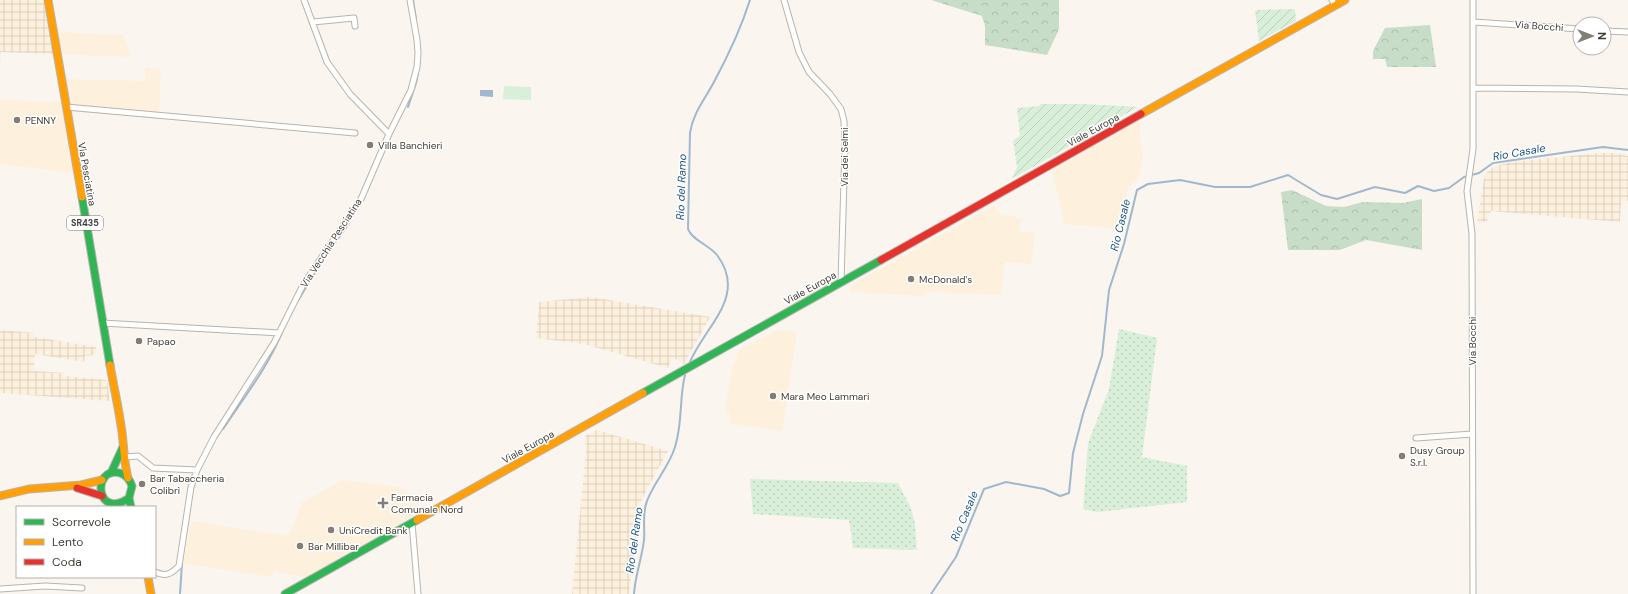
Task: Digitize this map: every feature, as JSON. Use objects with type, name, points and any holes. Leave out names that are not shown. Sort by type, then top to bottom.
[{"type":"main road","name":"Via Pesciatina","points":[[48,0],[123,446],[124,463],[128,478],[132,485],[129,498],[131,506]]},
{"type":"main road","name":"Viale Europa","points":[[285,594],[841,282],[1333,3],[1345,0]]},
{"type":"main road","points":[[0,496],[12,492],[46,487],[74,487],[90,485],[102,480],[111,473],[123,446]]},
{"type":"main road","points":[[111,473],[120,473],[128,478]]},
{"type":"main road","points":[[102,480],[100,488],[102,496]]},
{"type":"main road","points":[[74,487],[102,496],[108,502],[117,506],[129,498]]},
{"type":"main road","points":[[148,578],[151,594]]},
{"type":"street","points":[[304,0],[327,62],[355,100],[389,134]]},
{"type":"street","name":"Via Vecchia Pesciatina","points":[[156,572],[164,576],[171,574],[179,566],[191,487],[197,470],[214,437],[274,343],[303,285],[361,198],[389,134],[411,90],[417,67],[417,40],[410,0]]},
{"type":"street","name":"Via dei Selmi","points":[[784,0],[799,52],[809,72],[830,94],[841,110],[844,121],[845,145],[841,282]]},
{"type":"street","name":"Via Bocchi","points":[[1473,0],[1473,149],[1468,182],[1467,202],[1472,234],[1473,594]]},
{"type":"street","points":[[313,22],[354,18],[355,26]]},
{"type":"street","name":"Via Bocchi","points":[[1474,22],[1572,28]]},
{"type":"street","points":[[1612,31],[1628,32]]},
{"type":"street","points":[[1474,88],[1576,89],[1628,92]]},
{"type":"street","points":[[66,107],[355,134]]},
{"type":"street","points":[[102,323],[279,333]]},
{"type":"street","points":[[1416,438],[1472,434]]},
{"type":"street","points":[[124,457],[138,456],[153,468],[197,470]]},
{"type":"street","points":[[412,522],[418,594]]},
{"type":"street","points":[[0,589],[45,586],[82,588]]},
{"type":"shaded area","points":[[0,0],[43,0],[53,54],[1,52],[0,66]]},
{"type":"shaded area","points":[[43,0],[52,0],[57,32],[124,35],[131,57],[53,54]]},
{"type":"shaded area","points":[[145,68],[161,69],[159,119],[71,111],[80,174],[0,164],[0,100],[71,102],[65,79],[145,81]]},
{"type":"shaded area","points":[[1139,121],[1143,159],[1139,176],[1129,187],[1126,194],[1122,229],[1064,224],[1052,170]]},
{"type":"shaded area","points":[[1600,153],[1615,153],[1628,156],[1628,201],[1621,201],[1620,222],[1491,211],[1487,221],[1477,223],[1484,178],[1487,172],[1495,166],[1512,162]]},
{"type":"shaded area","points":[[995,205],[997,214],[1021,218],[1020,231],[1035,233],[1031,264],[1005,262],[1001,295],[925,292],[925,296],[850,292],[851,285]]},
{"type":"shaded area","points":[[591,297],[710,317],[684,364],[672,357],[668,368],[584,344],[536,338],[539,302]]},
{"type":"shaded area","points":[[0,330],[35,333],[35,337],[96,347],[95,355],[85,356],[84,362],[35,354],[34,371],[65,373],[65,376],[107,380],[110,401],[0,393]]},
{"type":"shaded area","points":[[777,330],[797,332],[782,431],[729,423],[730,412],[725,411],[733,362],[736,361],[739,350]]},
{"type":"shaded area","points":[[597,430],[668,451],[640,504],[629,594],[572,594],[586,452],[585,436]]},
{"type":"shaded area","points":[[343,480],[398,487],[410,493],[413,498],[419,495],[416,513],[415,515],[305,577],[275,571],[270,577],[183,563],[192,521],[289,536],[302,502]]},
{"type":"green space","points":[[931,0],[1059,0],[1059,29],[1047,55],[985,45],[985,26],[982,16]]},
{"type":"green space","points":[[1295,9],[1296,21],[1259,41],[1255,10]]},
{"type":"green space","points":[[1430,25],[1436,67],[1387,67],[1385,59],[1373,59],[1373,51],[1385,28]]},
{"type":"green space","points":[[504,86],[531,87],[531,100],[503,99]]},
{"type":"green space","points":[[1040,104],[1084,104],[1138,107],[1012,179],[1017,167],[1013,140],[1020,136],[1017,108],[1039,106]]},
{"type":"green space","points":[[1292,190],[1326,206],[1344,207],[1363,202],[1403,203],[1422,199],[1422,250],[1366,240],[1340,250],[1288,250],[1281,192]]},
{"type":"green space","points":[[1119,329],[1157,338],[1142,457],[1187,466],[1187,502],[1097,512],[1083,509],[1088,443],[1109,389]]},
{"type":"green space","points":[[750,479],[898,483],[911,508],[915,524],[917,550],[853,548],[849,520],[753,514]]},
{"type":"water","points":[[480,90],[493,90],[493,97],[480,96]]},
{"type":"waterway","points":[[413,0],[416,19]]},
{"type":"waterway","name":"Rio del Ramo","points":[[690,362],[721,310],[726,297],[728,284],[725,270],[717,255],[714,251],[693,236],[688,229],[690,133],[694,118],[725,60],[743,21],[750,0]]},
{"type":"waterway","points":[[408,107],[418,73]]},
{"type":"waterway","name":"Rio Casale","points":[[931,594],[956,557],[984,489],[1006,482],[1044,489],[1060,496],[1069,493],[1073,453],[1083,414],[1102,356],[1109,290],[1124,244],[1137,190],[1148,184],[1180,180],[1215,187],[1250,187],[1288,175],[1321,195],[1337,199],[1375,187],[1405,193],[1418,186],[1434,191],[1449,188],[1464,177],[1479,173],[1493,163],[1603,147],[1628,150]]},
{"type":"waterway","points":[[319,265],[350,222]]},
{"type":"waterway","points":[[299,299],[317,269]]},
{"type":"waterway","points":[[223,429],[271,356],[283,330]]},
{"type":"waterway","name":"Rio del Ramo","points":[[634,594],[644,540],[645,506],[653,487],[669,461],[675,447],[679,428],[685,375]]},
{"type":"waterway","points":[[180,594],[182,563]]},
{"type":"traffic: fast","points":[[82,197],[110,365]]},
{"type":"traffic: fast","points":[[643,393],[881,260]]},
{"type":"traffic: fast","points":[[111,473],[123,447]]},
{"type":"traffic: fast","points":[[111,473],[120,473],[128,478],[132,486],[129,498],[118,503],[110,503],[104,498],[101,492],[101,484],[105,477],[111,473]]},
{"type":"traffic: fast","points":[[129,498],[131,506]]},
{"type":"traffic: fast","points":[[285,594],[417,520]]},
{"type":"traffic: slow","points":[[48,0],[82,197]]},
{"type":"traffic: slow","points":[[1141,114],[1345,0]]},
{"type":"traffic: slow","points":[[110,365],[121,424],[128,478]]},
{"type":"traffic: slow","points":[[417,520],[643,393]]},
{"type":"traffic: slow","points":[[0,496],[29,489],[81,485],[102,480]]},
{"type":"traffic: slow","points":[[148,578],[151,594]]},
{"type":"traffic: jam","points":[[881,260],[1141,114]]},
{"type":"traffic: jam","points":[[77,488],[102,496]]},
{"type":"place","name":"PENNY","points":[[17,120]]},
{"type":"place","name":"Villa Banchieri","points":[[370,145]]},
{"type":"place","name":"McDonald's","points":[[911,279]]},
{"type":"place","name":"Papao","points":[[139,341]]},
{"type":"place","name":"Mara Meo Lammari","points":[[773,396]]},
{"type":"place","name":"Dusy Group S.r.l.","points":[[1402,456]]},
{"type":"place","name":"Bar Tabaccheria Colibrì","points":[[142,484]]},
{"type":"place","name":"Farmacia Comunale Nord","points":[[383,503]]},
{"type":"place","name":"UniCredit Bank","points":[[331,530]]},
{"type":"place","name":"Bar Millibar","points":[[300,546]]}]
